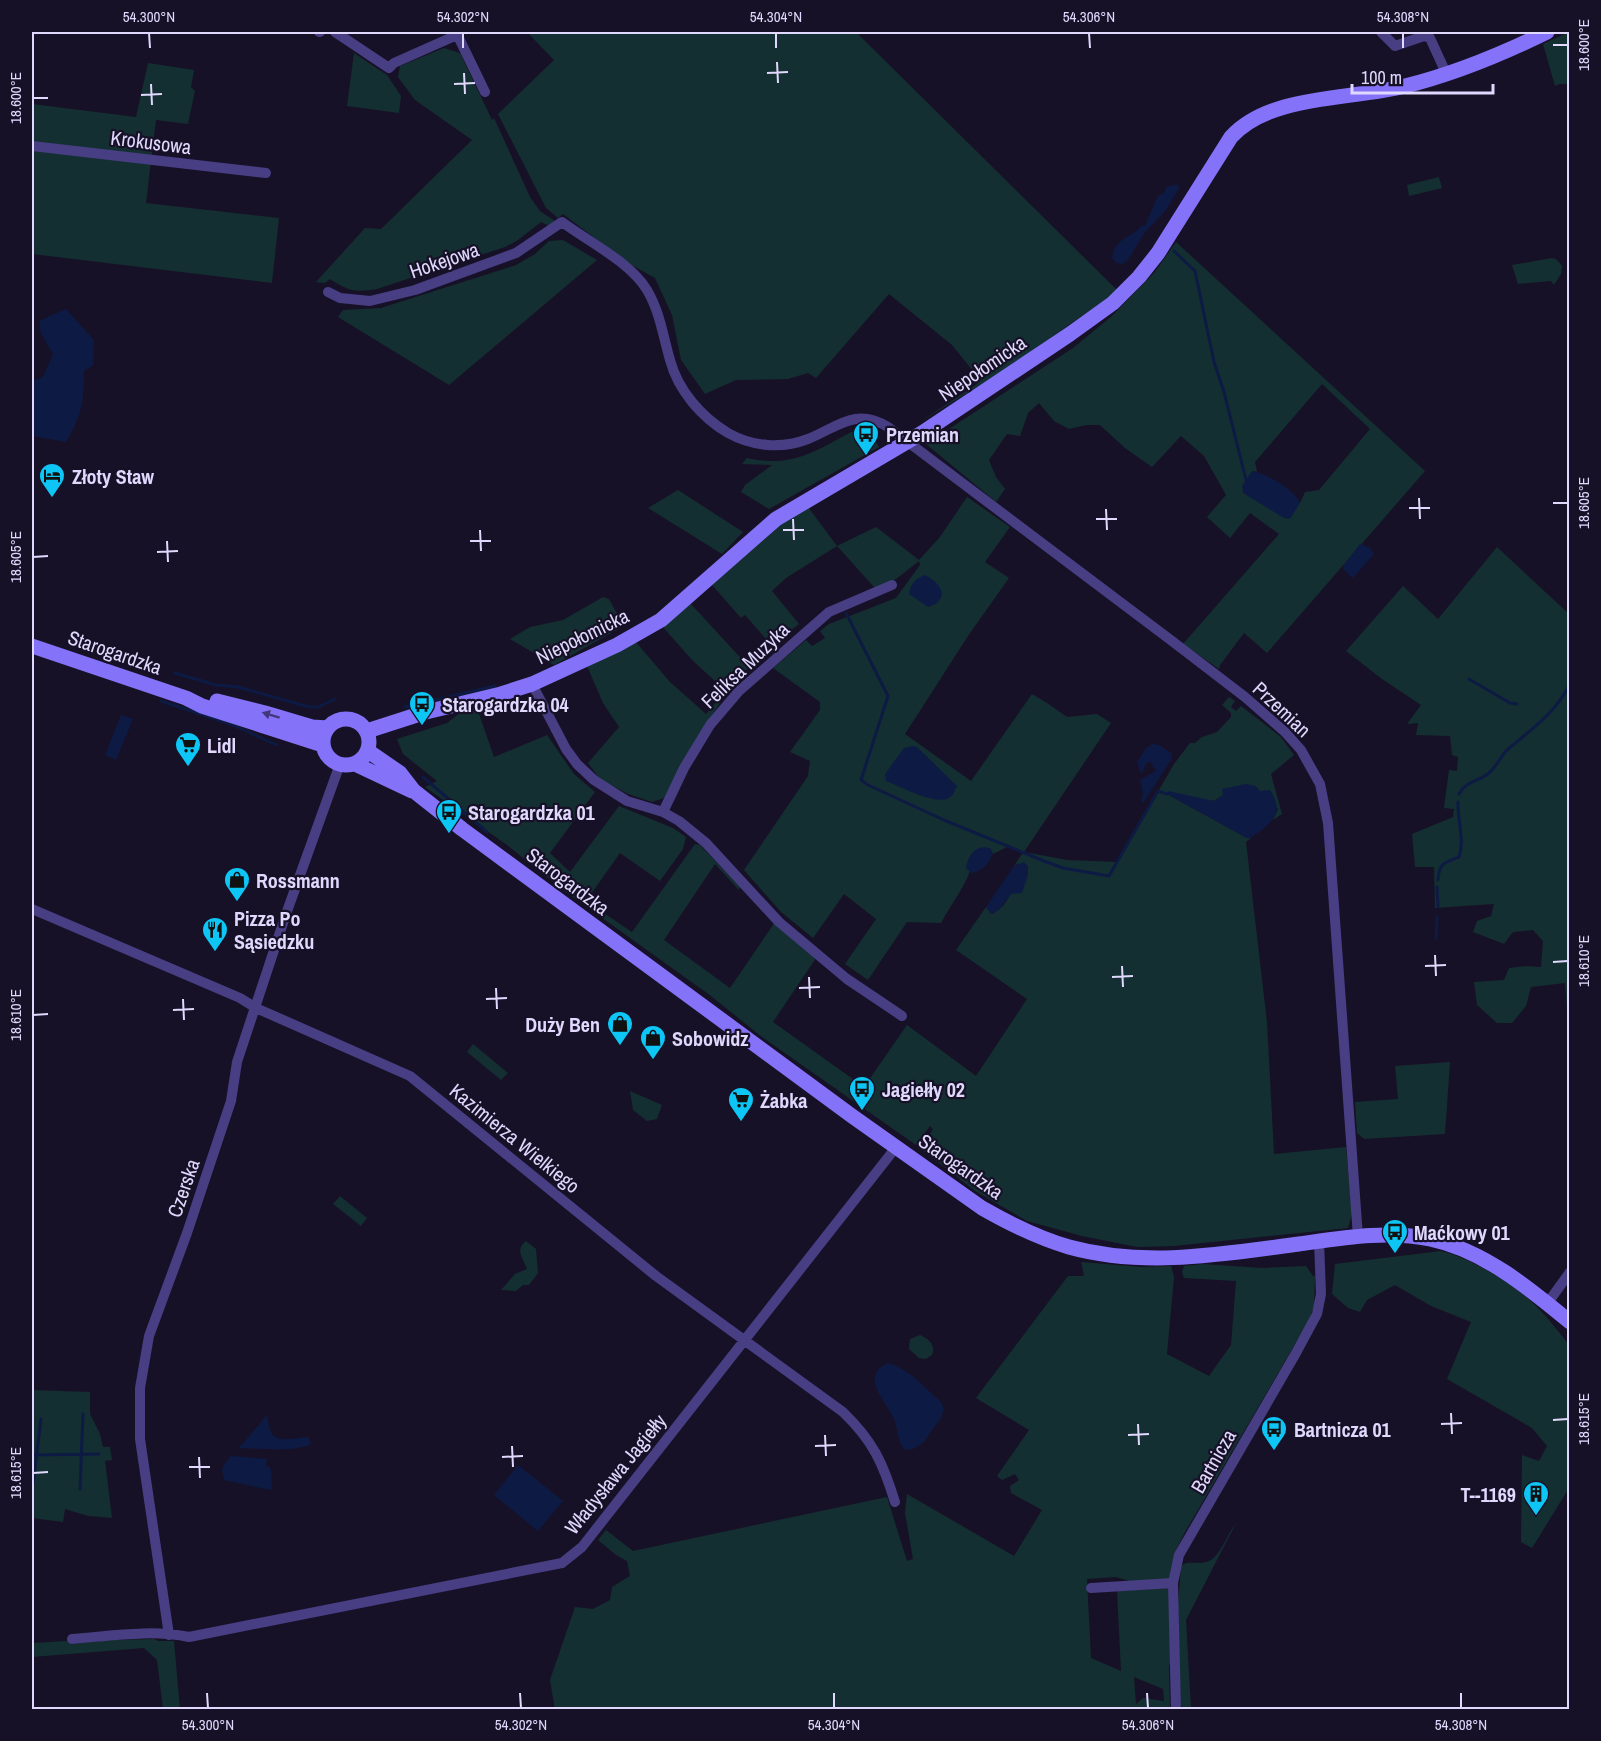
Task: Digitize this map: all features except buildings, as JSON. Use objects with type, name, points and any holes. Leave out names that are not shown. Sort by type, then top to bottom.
[{"type":"main road","name":"Niepołomicka","points":[[367,731],[426,712],[532,684],[617,645],[661,620],[776,519],[908,442],[1070,334],[1125,293],[1158,253],[1216,159],[1241,126],[1252,118],[1275,109],[1388,90],[1446,73],[1515,47],[1547,32]]},
{"type":"main road","name":"Starogardzka","points":[[32,646],[186,698],[202,706],[323,744]]},
{"type":"main road","name":"Starogardzka","points":[[186,698],[205,698],[312,727],[328,728]]},
{"type":"main road","points":[[348,718],[363,725],[367,731],[368,751],[361,760],[348,764],[328,757],[323,744],[328,728],[340,719],[348,718]]},
{"type":"main road","name":"Starogardzka","points":[[368,751],[400,773],[414,791],[842,1109],[982,1208],[1026,1231],[1081,1250],[1141,1258],[1178,1258],[1358,1237],[1406,1236],[1430,1239],[1458,1247],[1510,1276],[1569,1322]]},
{"type":"main road","name":"Starogardzka","points":[[348,764],[414,791]]},
{"type":"street","points":[[335,32],[389,68],[394,63],[456,33],[485,92]]},
{"type":"street","points":[[1381,32],[1395,46],[1424,36],[1430,38],[1446,73]]},
{"type":"street","name":"Krokusowa","points":[[32,146],[266,173]]},
{"type":"street","name":"Przemian","points":[[562,222],[627,267],[646,288],[656,307],[670,361],[679,382],[700,411],[727,432],[752,442],[781,446],[795,444],[832,426],[864,417],[882,423],[1245,697],[1285,732],[1301,750],[1324,796],[1328,823],[1358,1237]]},
{"type":"street","name":"Hokejowa","points":[[328,292],[340,298],[370,301],[415,290],[516,253],[562,222]]},
{"type":"street","name":"Feliksa Muzyka","points":[[663,812],[684,768],[710,725],[740,691],[830,612],[892,585]]},
{"type":"street","points":[[532,684],[566,749],[577,764],[594,780],[627,801],[663,812],[680,821],[706,843],[779,922],[847,979],[902,1016]]},
{"type":"street","name":"Czerska","points":[[169,1635],[140,1439],[140,1388],[149,1336],[231,1101],[237,1062],[285,914],[348,764]]},
{"type":"street","name":"Kazimierza Wielkiego","points":[[32,909],[240,998],[256,1008],[410,1076],[657,1276],[828,1399],[868,1438],[881,1462],[895,1502]]},
{"type":"street","name":"Władysława Jagiełły","points":[[72,1639],[117,1635],[189,1637],[562,1563],[582,1547],[897,1146]]},
{"type":"street","name":"Bartnicza","points":[[1176,1710],[1173,1583],[1179,1556],[1317,1314],[1321,1294],[1318,1241]]},
{"type":"street","points":[[1547,1304],[1569,1272]]},
{"type":"street","points":[[1091,1588],[1173,1583]]},
{"type":"green space","points":[[527,32],[856,32],[1118,291],[995,376],[920,422],[977,384],[978,377],[952,345],[889,294],[816,378],[808,373],[788,379],[736,380],[705,394],[681,360],[672,315],[655,278],[628,263],[563,214],[558,218],[546,208],[498,114],[554,60]]},
{"type":"green space","points":[[1569,32],[1569,84],[1555,86],[1543,44]]},
{"type":"green space","points":[[444,48],[460,53],[492,120],[494,118],[530,197],[540,211],[555,221],[549,226],[541,222],[505,247],[377,289],[352,290],[330,279],[325,283],[316,282],[365,228],[381,229],[472,140],[415,100],[398,77],[400,66]]},
{"type":"green space","points":[[354,53],[387,75],[401,96],[399,113],[347,106]]},
{"type":"green space","points":[[148,63],[194,70],[191,87],[195,91],[188,124],[156,120],[146,203],[279,218],[272,283],[32,254],[32,104],[136,117]]},
{"type":"green space","points":[[1439,177],[1442,188],[1409,196],[1407,185]]},
{"type":"green space","points":[[563,240],[597,260],[449,385],[338,317],[343,310],[381,308],[516,265],[535,254],[549,241]]},
{"type":"green space","points":[[1176,242],[1425,471],[1267,653],[1244,633],[1219,669],[1183,644],[1279,534],[1250,513],[1230,538],[1207,517],[1226,495],[1204,456],[1181,436],[1152,467],[1125,448],[1100,425],[1069,429],[1054,421],[1039,403],[1028,413],[1020,436],[1007,434],[989,460],[996,477],[1005,489],[996,502],[926,444],[1073,348],[1112,316],[1154,273]],"holes":[[[1322,384],[1370,429],[1319,490],[1305,492],[1300,503],[1252,471],[1257,472],[1255,462]]]},
{"type":"green space","points":[[1552,258],[1562,266],[1561,274],[1554,285],[1551,281],[1518,284],[1512,265]]},
{"type":"green space","points":[[851,432],[872,435],[879,447],[769,509],[741,492],[745,485],[772,465],[742,464],[747,458],[777,461],[802,456]]},
{"type":"green space","points":[[678,490],[743,532],[722,554],[648,508]]},
{"type":"green space","points":[[967,497],[1010,527],[985,562],[1009,578],[968,636],[905,734],[971,781],[1032,694],[1067,717],[1097,714],[1111,723],[1024,852],[1067,860],[1117,862],[1174,764],[1190,743],[1195,743],[1202,737],[1217,732],[1231,717],[1231,713],[1222,705],[1229,697],[1235,701],[1231,707],[1236,711],[1241,706],[1281,737],[1294,755],[1271,774],[1282,814],[1273,820],[1278,809],[1255,786],[1223,795],[1214,801],[1167,794],[1247,838],[1251,838],[1246,842],[1267,1022],[1274,1154],[1346,1147],[1352,1214],[1348,1228],[1174,1246],[1137,1247],[1082,1236],[1027,1221],[975,1191],[921,1149],[933,1129],[930,1126],[916,1145],[762,1037],[711,996],[425,787],[437,781],[403,754],[397,739],[447,723],[460,713],[477,708],[494,757],[547,735],[574,774],[595,792],[550,853],[570,872],[619,806],[673,828],[686,837],[683,849],[660,881],[620,853],[586,901],[632,932],[695,844],[700,845],[740,887],[739,890],[715,864],[664,940],[730,988],[775,922],[816,958],[773,1022],[864,1087],[907,1025],[976,1076],[1027,999],[956,950],[986,907],[992,914],[1004,905],[1013,885],[1018,863],[1014,866],[1023,852],[1009,846],[993,854],[990,848],[966,868],[970,871],[941,923],[907,922],[868,980],[845,964],[876,919],[844,894],[813,938],[781,912],[744,870],[808,776],[810,761],[790,752],[820,710],[820,702],[773,668],[806,640],[812,646],[825,638],[820,631],[829,624],[896,598],[920,565],[919,561],[896,579],[875,588],[837,546],[876,527],[919,560],[940,537]]},
{"type":"green space","points":[[808,507],[837,546],[786,578],[772,591],[799,624],[772,646],[745,615],[741,618],[712,585],[781,524]]},
{"type":"green space","points":[[1497,547],[1569,614],[1570,1010],[1567,1008],[1565,983],[1531,987],[1526,1006],[1512,1023],[1497,1023],[1477,1005],[1474,982],[1504,980],[1509,968],[1541,967],[1543,941],[1533,930],[1513,932],[1504,944],[1473,932],[1477,921],[1491,916],[1494,904],[1435,908],[1434,867],[1415,867],[1412,834],[1453,817],[1454,809],[1444,808],[1449,770],[1457,771],[1458,757],[1452,755],[1450,736],[1416,735],[1418,723],[1407,724],[1421,705],[1346,651],[1403,586],[1438,619]]},
{"type":"green space","points":[[603,597],[609,599],[621,621],[620,628],[554,665],[510,639],[530,627],[563,620]]},
{"type":"green space","points":[[691,604],[749,667],[726,691],[693,661],[662,626]]},
{"type":"green space","points":[[635,641],[670,682],[706,714],[718,700],[720,703],[697,738],[664,798],[652,802],[628,794],[600,779],[588,763],[619,727],[603,703],[587,666]]},
{"type":"green space","points":[[473,1044],[508,1073],[501,1080],[467,1052]]},
{"type":"green space","points":[[1450,1062],[1445,1134],[1364,1139],[1357,1133],[1355,1102],[1398,1099],[1395,1066]]},
{"type":"green space","points":[[630,1091],[662,1105],[657,1119],[647,1121],[633,1110]]},
{"type":"green space","points":[[340,1196],[367,1218],[361,1226],[333,1204]]},
{"type":"green space","points":[[526,1241],[536,1249],[538,1273],[529,1285],[523,1285],[516,1291],[501,1290],[515,1274],[527,1269],[520,1251],[522,1244]]},
{"type":"green space","points":[[1441,1251],[1465,1259],[1516,1289],[1540,1311],[1569,1345],[1569,1488],[1532,1548],[1521,1542],[1522,1455],[1539,1461],[1547,1446],[1532,1428],[1447,1379],[1471,1322],[1431,1306],[1395,1285],[1367,1300],[1360,1312],[1348,1308],[1332,1294],[1335,1264]]},
{"type":"green space","points":[[1081,1262],[1141,1267],[1171,1266],[1174,1277],[1167,1354],[1209,1376],[1231,1345],[1236,1281],[1184,1278],[1182,1272],[1184,1266],[1203,1264],[1261,1268],[1306,1266],[1315,1276],[1314,1307],[1308,1322],[1185,1532],[1176,1550],[1169,1580],[1136,1583],[1116,1577],[1087,1579],[1091,1658],[1121,1671],[1117,1591],[1169,1588],[1172,1659],[1169,1666],[1170,1709],[555,1710],[550,1680],[575,1607],[593,1609],[610,1600],[612,1587],[630,1576],[627,1561],[598,1540],[606,1530],[633,1551],[887,1497],[907,1561],[913,1559],[905,1513],[907,1494],[1014,1556],[1042,1510],[1011,1493],[1010,1486],[1019,1480],[1015,1474],[1002,1480],[997,1476],[1029,1430],[976,1398],[1068,1276],[1084,1276]],"holes":[[[1134,1677],[1163,1689],[1164,1701],[1143,1698],[1136,1704]]]},
{"type":"green space","points":[[920,1335],[929,1340],[933,1348],[932,1355],[926,1359],[919,1358],[909,1349],[910,1339]]},
{"type":"green space","points":[[32,1390],[90,1392],[90,1414],[100,1434],[103,1447],[110,1447],[112,1460],[105,1461],[112,1518],[88,1516],[65,1509],[63,1522],[32,1518]]},
{"type":"green space","points":[[1236,1523],[1186,1620],[1191,1709],[1184,1709],[1180,1704],[1178,1605],[1181,1566],[1211,1560]]},
{"type":"green space","points":[[154,1639],[174,1641],[180,1709],[163,1709],[157,1660],[144,1648],[32,1657],[32,1643],[67,1641],[71,1644]]},
{"type":"water","points":[[1178,184],[1179,188],[1166,210],[1145,232],[1127,261],[1122,264],[1117,263],[1112,258],[1116,246],[1141,226],[1145,226],[1158,196],[1165,192],[1166,187]]},
{"type":"water","points":[[66,309],[94,340],[93,365],[84,371],[81,408],[76,424],[66,442],[32,436],[32,381],[43,377],[53,354],[41,334],[39,321]]},
{"type":"water","points":[[1252,471],[1279,483],[1297,498],[1300,503],[1290,519],[1284,518],[1243,493],[1242,486]]},
{"type":"water","points":[[1360,544],[1370,548],[1374,554],[1353,578],[1343,569],[1343,566]]},
{"type":"water","points":[[925,575],[936,582],[942,591],[940,600],[928,607],[909,594],[914,582]]},
{"type":"water","points":[[121,715],[133,719],[116,760],[105,755]]},
{"type":"water","points":[[1153,744],[1171,753],[1172,758],[1144,802],[1141,803],[1143,794],[1140,780],[1156,771],[1151,762],[1146,763],[1143,772],[1140,772],[1137,762],[1146,748]]},
{"type":"water","points":[[917,747],[957,786],[950,797],[943,800],[927,797],[886,781],[885,774],[904,748]]},
{"type":"water","points":[[1246,784],[1255,786],[1260,791],[1270,790],[1277,806],[1274,818],[1251,838],[1247,838],[1167,794],[1168,791],[1214,801],[1223,795],[1222,789]]},
{"type":"water","points":[[984,847],[990,848],[993,854],[985,867],[972,873],[966,868],[969,857],[976,850]]},
{"type":"water","points":[[1024,862],[1028,866],[1028,875],[1022,893],[1011,894],[999,910],[991,914],[986,907],[1014,866]]},
{"type":"water","points":[[888,1363],[903,1370],[916,1380],[941,1402],[944,1409],[941,1418],[923,1443],[913,1449],[905,1450],[902,1446],[894,1419],[877,1390],[875,1375],[879,1368]]},
{"type":"water","points":[[267,1415],[270,1430],[276,1437],[286,1439],[307,1437],[311,1444],[286,1449],[239,1448]]},
{"type":"water","points":[[230,1456],[267,1459],[266,1465],[271,1469],[272,1489],[224,1480],[222,1469]]},
{"type":"water","points":[[518,1465],[563,1501],[538,1531],[494,1495]]},
{"type":"waterway","points":[[1174,251],[1195,271],[1214,362],[1246,480]]},
{"type":"waterway","points":[[846,613],[888,696],[861,780],[868,785],[944,820],[1044,861],[1063,868],[1109,876],[1158,791],[1167,794]]},
{"type":"waterway","points":[[175,673],[216,685],[238,687],[309,707],[318,707],[335,699]]},
{"type":"waterway","points":[[1469,679],[1510,703],[1517,704]]},
{"type":"waterway","points":[[1459,794],[1465,786],[1491,771],[1506,751],[1549,713],[1570,684]]},
{"type":"waterway","points":[[405,707],[495,686]]},
{"type":"waterway","points":[[161,701],[233,725],[277,745]]},
{"type":"waterway","points":[[423,777],[487,832]]},
{"type":"waterway","points":[[1438,880],[1441,866],[1459,857],[1461,851],[1458,802]]},
{"type":"waterway","points":[[1437,887],[1438,907]]},
{"type":"waterway","points":[[1436,938],[1437,917]]},
{"type":"waterway","points":[[80,1489],[83,1414]]},
{"type":"waterway","points":[[33,1484],[41,1419]]},
{"type":"waterway","points":[[32,1455],[99,1454]]},
{"type":"place","name":"Przemian","points":[[866,457]]},
{"type":"place","name":"Złoty Staw","points":[[52,499]]},
{"type":"place","name":"Starogardzka 04","points":[[422,727]]},
{"type":"place","name":"Lidl","points":[[188,768]]},
{"type":"place","name":"Starogardzka 01","points":[[449,835]]},
{"type":"place","name":"Rossmann","points":[[237,903]]},
{"type":"place","name":"Pizza Po Sąsiedzku","points":[[215,953]]},
{"type":"place","name":"Duży Ben","points":[[620,1047]]},
{"type":"place","name":"Sobowidz","points":[[653,1061]]},
{"type":"place","name":"Jagiełły 02","points":[[862,1112]]},
{"type":"place","name":"Żabka","points":[[741,1123]]},
{"type":"place","name":"Maćkowy 01","points":[[1395,1255]]},
{"type":"place","name":"Bartnicza 01","points":[[1274,1452]]},
{"type":"place","name":"T--1169","points":[[1536,1517]]}]
